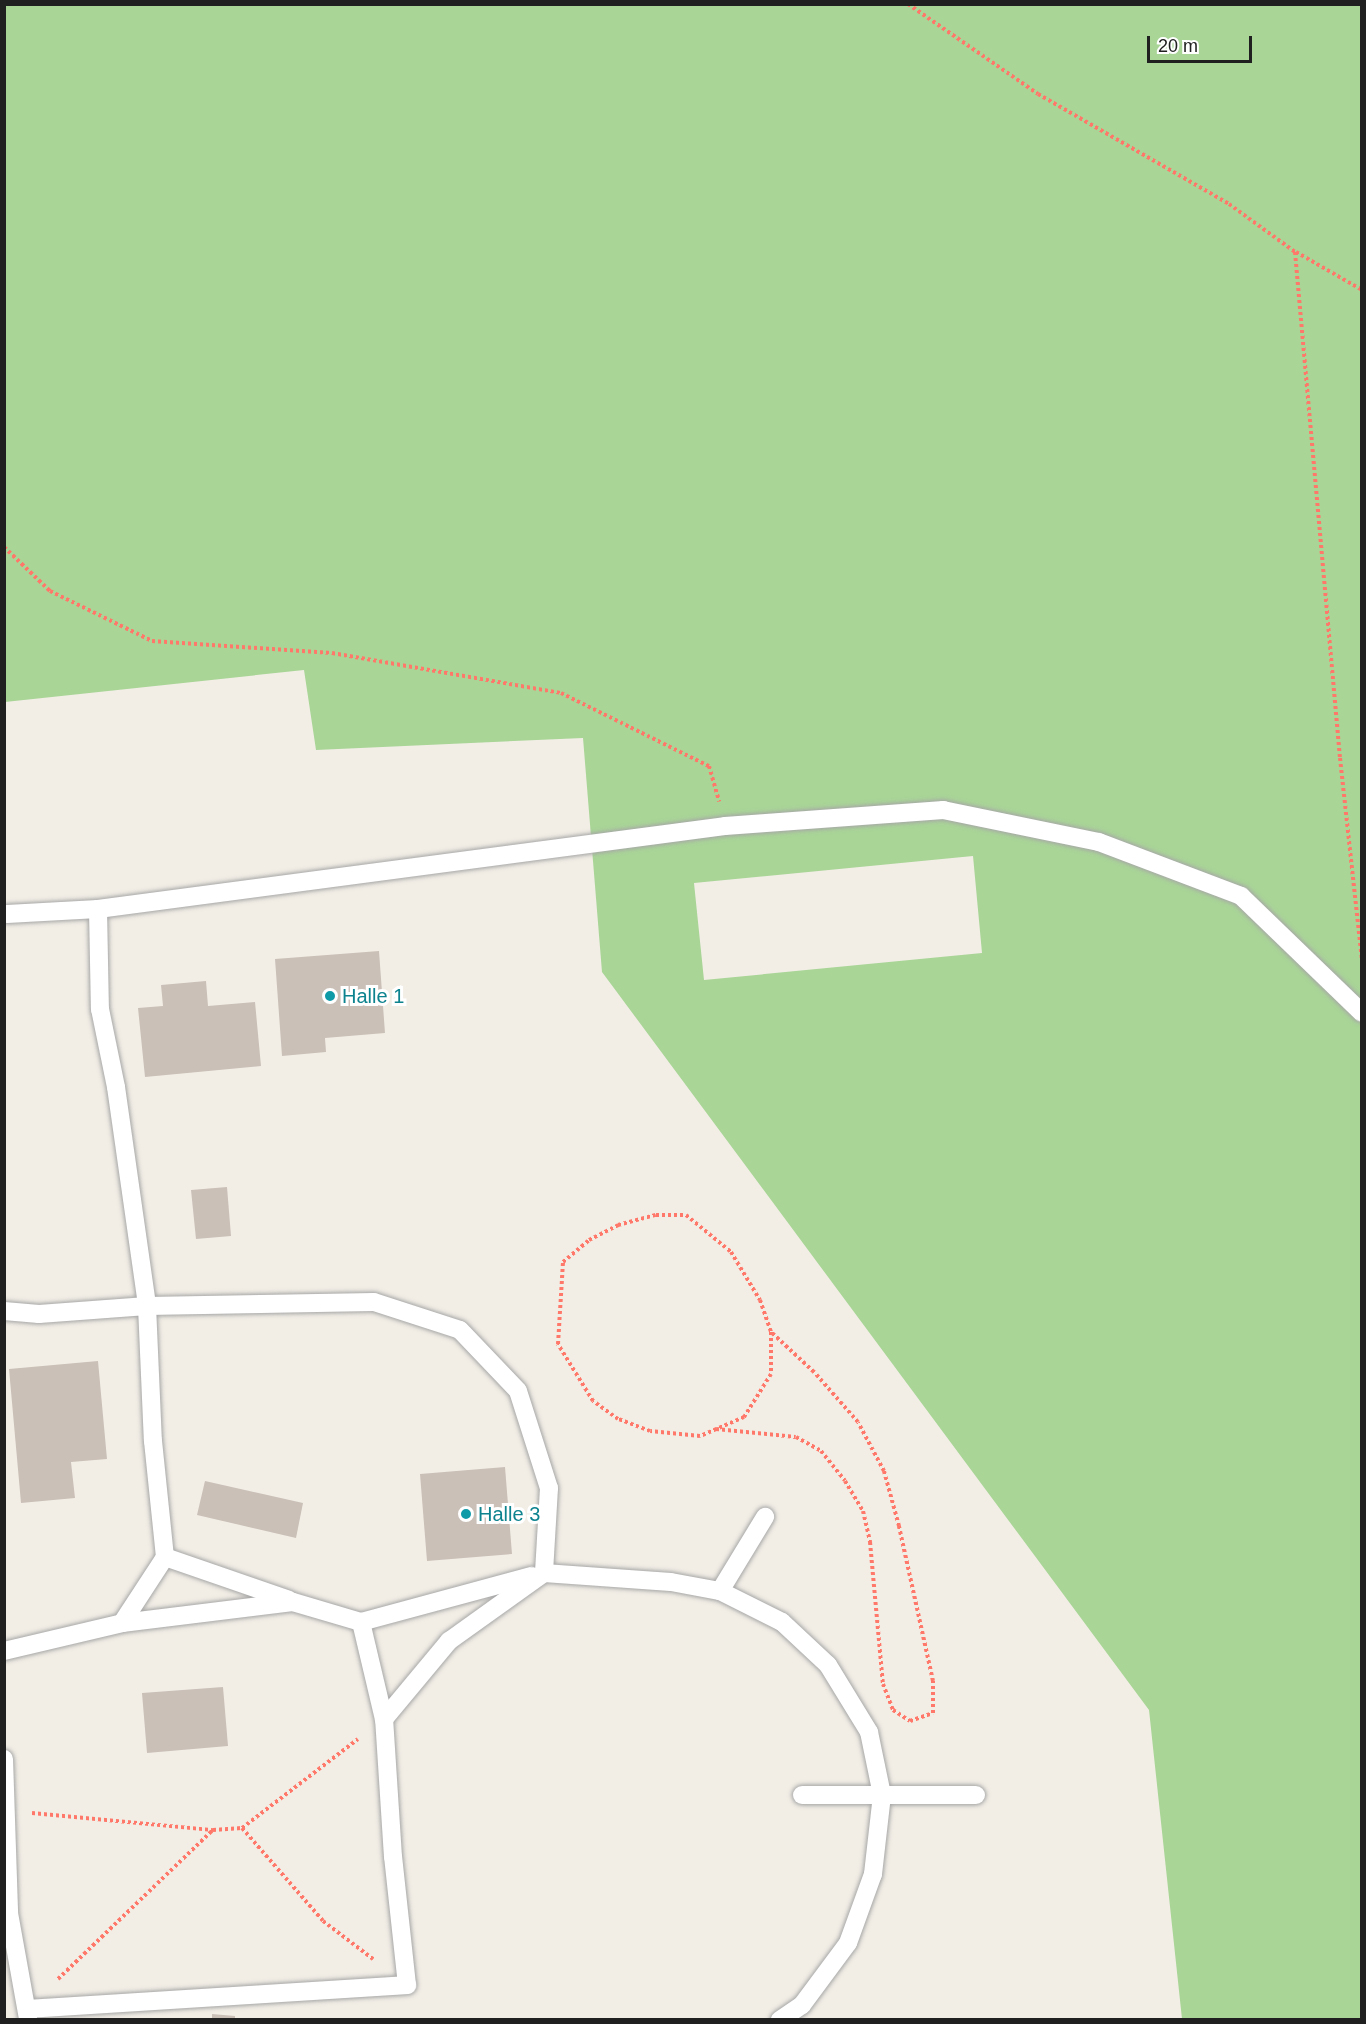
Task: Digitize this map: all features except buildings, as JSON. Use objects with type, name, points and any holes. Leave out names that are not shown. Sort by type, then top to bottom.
[{"type":"lane","points":[[7,914],[98,909],[725,826],[943,810],[1099,842],[1242,896],[1362,1013]]},
{"type":"lane","points":[[98,909],[100,1009],[116,1087],[147,1306],[153,1441],[165,1557],[122,1623]]},
{"type":"lane","points":[[4,1311],[39,1314],[147,1306],[374,1302],[460,1330],[518,1391],[549,1488],[544,1573]]},
{"type":"lane","points":[[720,1591],[765,1518]]},
{"type":"lane","points":[[165,1557],[293,1602],[361,1622],[544,1573],[670,1582],[720,1591],[782,1622],[828,1665],[869,1732],[882,1795],[873,1874],[848,1943],[802,2005],[780,2019]]},
{"type":"lane","points":[[384,1719],[450,1641],[544,1573]]},
{"type":"lane","points":[[4,1651],[122,1623],[293,1602]]},
{"type":"lane","points":[[4,1758],[7,1910],[28,2014],[407,1985],[393,1857],[384,1719],[361,1622]]},
{"type":"lane","points":[[802,1795],[976,1795]]},
{"type":"path","points":[[908,4],[1038,94],[1229,204],[1295,252],[1362,290]]},
{"type":"path","points":[[1295,252],[1340,758],[1362,960]]},
{"type":"path","points":[[4,547],[50,591],[152,641],[332,652],[561,693],[710,766],[725,826]]},
{"type":"path","points":[[656,1215],[686,1215],[731,1252],[760,1300],[771,1332],[771,1374],[744,1417],[716,1429],[700,1436],[650,1431],[618,1419],[593,1401],[558,1344],[563,1262],[589,1240],[618,1225],[656,1215]]},
{"type":"path","points":[[716,1429],[796,1437],[821,1451],[845,1481],[863,1511],[870,1542],[883,1684],[893,1710],[910,1721],[933,1713],[928,1654],[884,1471],[858,1422],[814,1372],[771,1332]]},
{"type":"path","points":[[6,1810],[213,1830],[242,1828],[384,1719]]},
{"type":"path","points":[[242,1828],[323,1921],[407,1985]]},
{"type":"path","points":[[28,2014],[213,1830]]},
{"type":"green space","points":[[4,5],[1361,5],[1361,2019],[1182,2019],[1149,1710],[602,972],[583,738],[316,750],[304,670],[5,702]],"holes":[[[973,856],[982,953],[704,980],[694,883]]]},
{"type":"place","name":"Halle 1","points":[[330,996]]},
{"type":"place","name":"Halle 3","points":[[466,1514]]}]
